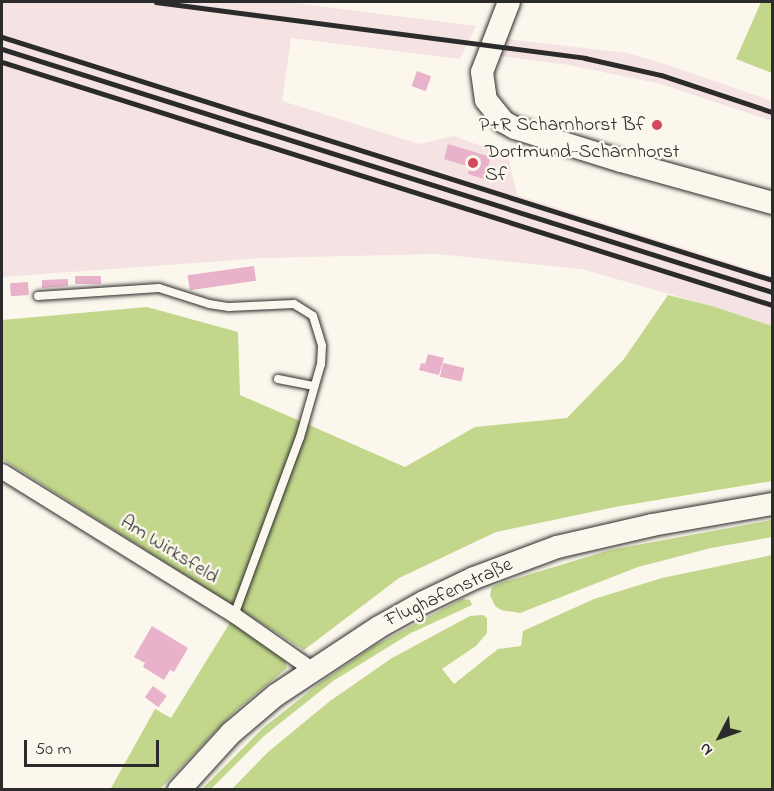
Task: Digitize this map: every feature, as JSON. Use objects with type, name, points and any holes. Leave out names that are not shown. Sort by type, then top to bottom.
[{"type":"main road","points":[[509,2],[482,72],[486,100],[504,122],[515,128],[621,161],[772,203]]},
{"type":"main road","name":"Flughafenstraße","points":[[179,789],[231,734],[311,669],[424,602],[515,561],[557,547],[652,525],[772,504]]},
{"type":"street","name":"Am Wirksfeld","points":[[2,471],[234,615],[311,669]]},
{"type":"lane","points":[[38,296],[159,288],[209,304],[229,307],[294,304],[313,316],[322,346],[321,364],[300,437],[234,615]]},
{"type":"lane","points":[[278,379],[314,386]]},
{"type":"shaded area","points":[[2,2],[287,2],[476,26],[460,59],[291,38],[282,101],[419,144],[454,136],[508,156],[517,195],[772,276],[772,326],[712,306],[581,269],[437,254],[263,258],[2,277]]},
{"type":"shaded area","points":[[506,39],[627,53],[662,63],[772,101],[772,121],[661,84],[569,65],[501,56]]},
{"type":"green space","points":[[761,2],[772,2],[772,73],[736,59]]},
{"type":"green space","points":[[668,295],[712,306],[772,326],[772,481],[615,507],[496,532],[399,578],[304,650],[2,459],[2,320],[147,307],[238,332],[240,395],[405,467],[475,427],[567,418],[624,359]]},
{"type":"green space","points":[[772,520],[772,537],[711,548],[638,567],[520,613],[501,610],[495,606],[490,595],[492,587],[501,583],[610,550]]},
{"type":"green space","points":[[772,555],[772,789],[232,789],[268,752],[330,701],[392,658],[470,616],[483,615],[487,618],[487,633],[476,646],[442,669],[454,684],[498,649],[521,646],[523,631],[594,599],[662,578]]},
{"type":"green space","points":[[462,599],[470,600],[472,605],[411,633],[333,681],[264,736],[211,789],[202,789],[263,728],[321,682],[374,646]]},
{"type":"green space","points":[[231,621],[284,657],[287,668],[233,713],[160,789],[110,790],[155,709],[171,718]]},
{"type":"building","points":[[417,71],[431,76],[426,91],[412,86]]},
{"type":"building","name":"Dortmund-Scharnhorst Sf","points":[[448,144],[491,157],[484,179],[468,174],[470,167],[444,159]]},
{"type":"building","points":[[254,266],[256,281],[190,290],[188,275]]},
{"type":"building","points":[[75,276],[101,276],[101,284],[75,284]]},
{"type":"building","points":[[68,279],[68,286],[42,288],[42,280]]},
{"type":"building","points":[[28,282],[29,295],[11,296],[10,283]]},
{"type":"building","points":[[428,354],[444,358],[439,375],[419,370],[421,363],[425,364]]},
{"type":"building","points":[[443,363],[464,368],[461,382],[440,377]]},
{"type":"building","points":[[152,626],[188,648],[174,672],[170,670],[164,680],[143,667],[145,663],[134,657]]},
{"type":"building","points":[[153,686],[167,696],[159,707],[145,697]]},
{"type":"railway","points":[[156,2],[585,58],[661,75],[772,112]]},
{"type":"railway","points":[[2,37],[772,280]]},
{"type":"railway","points":[[2,49],[772,292]]},
{"type":"railway","points":[[2,62],[772,305]]},
{"type":"place","name":"P+R Scharnhorst Bf","points":[[657,125]]},
{"type":"place","name":"Dortmund-Scharnhorst Sf","points":[[473,163]]}]
